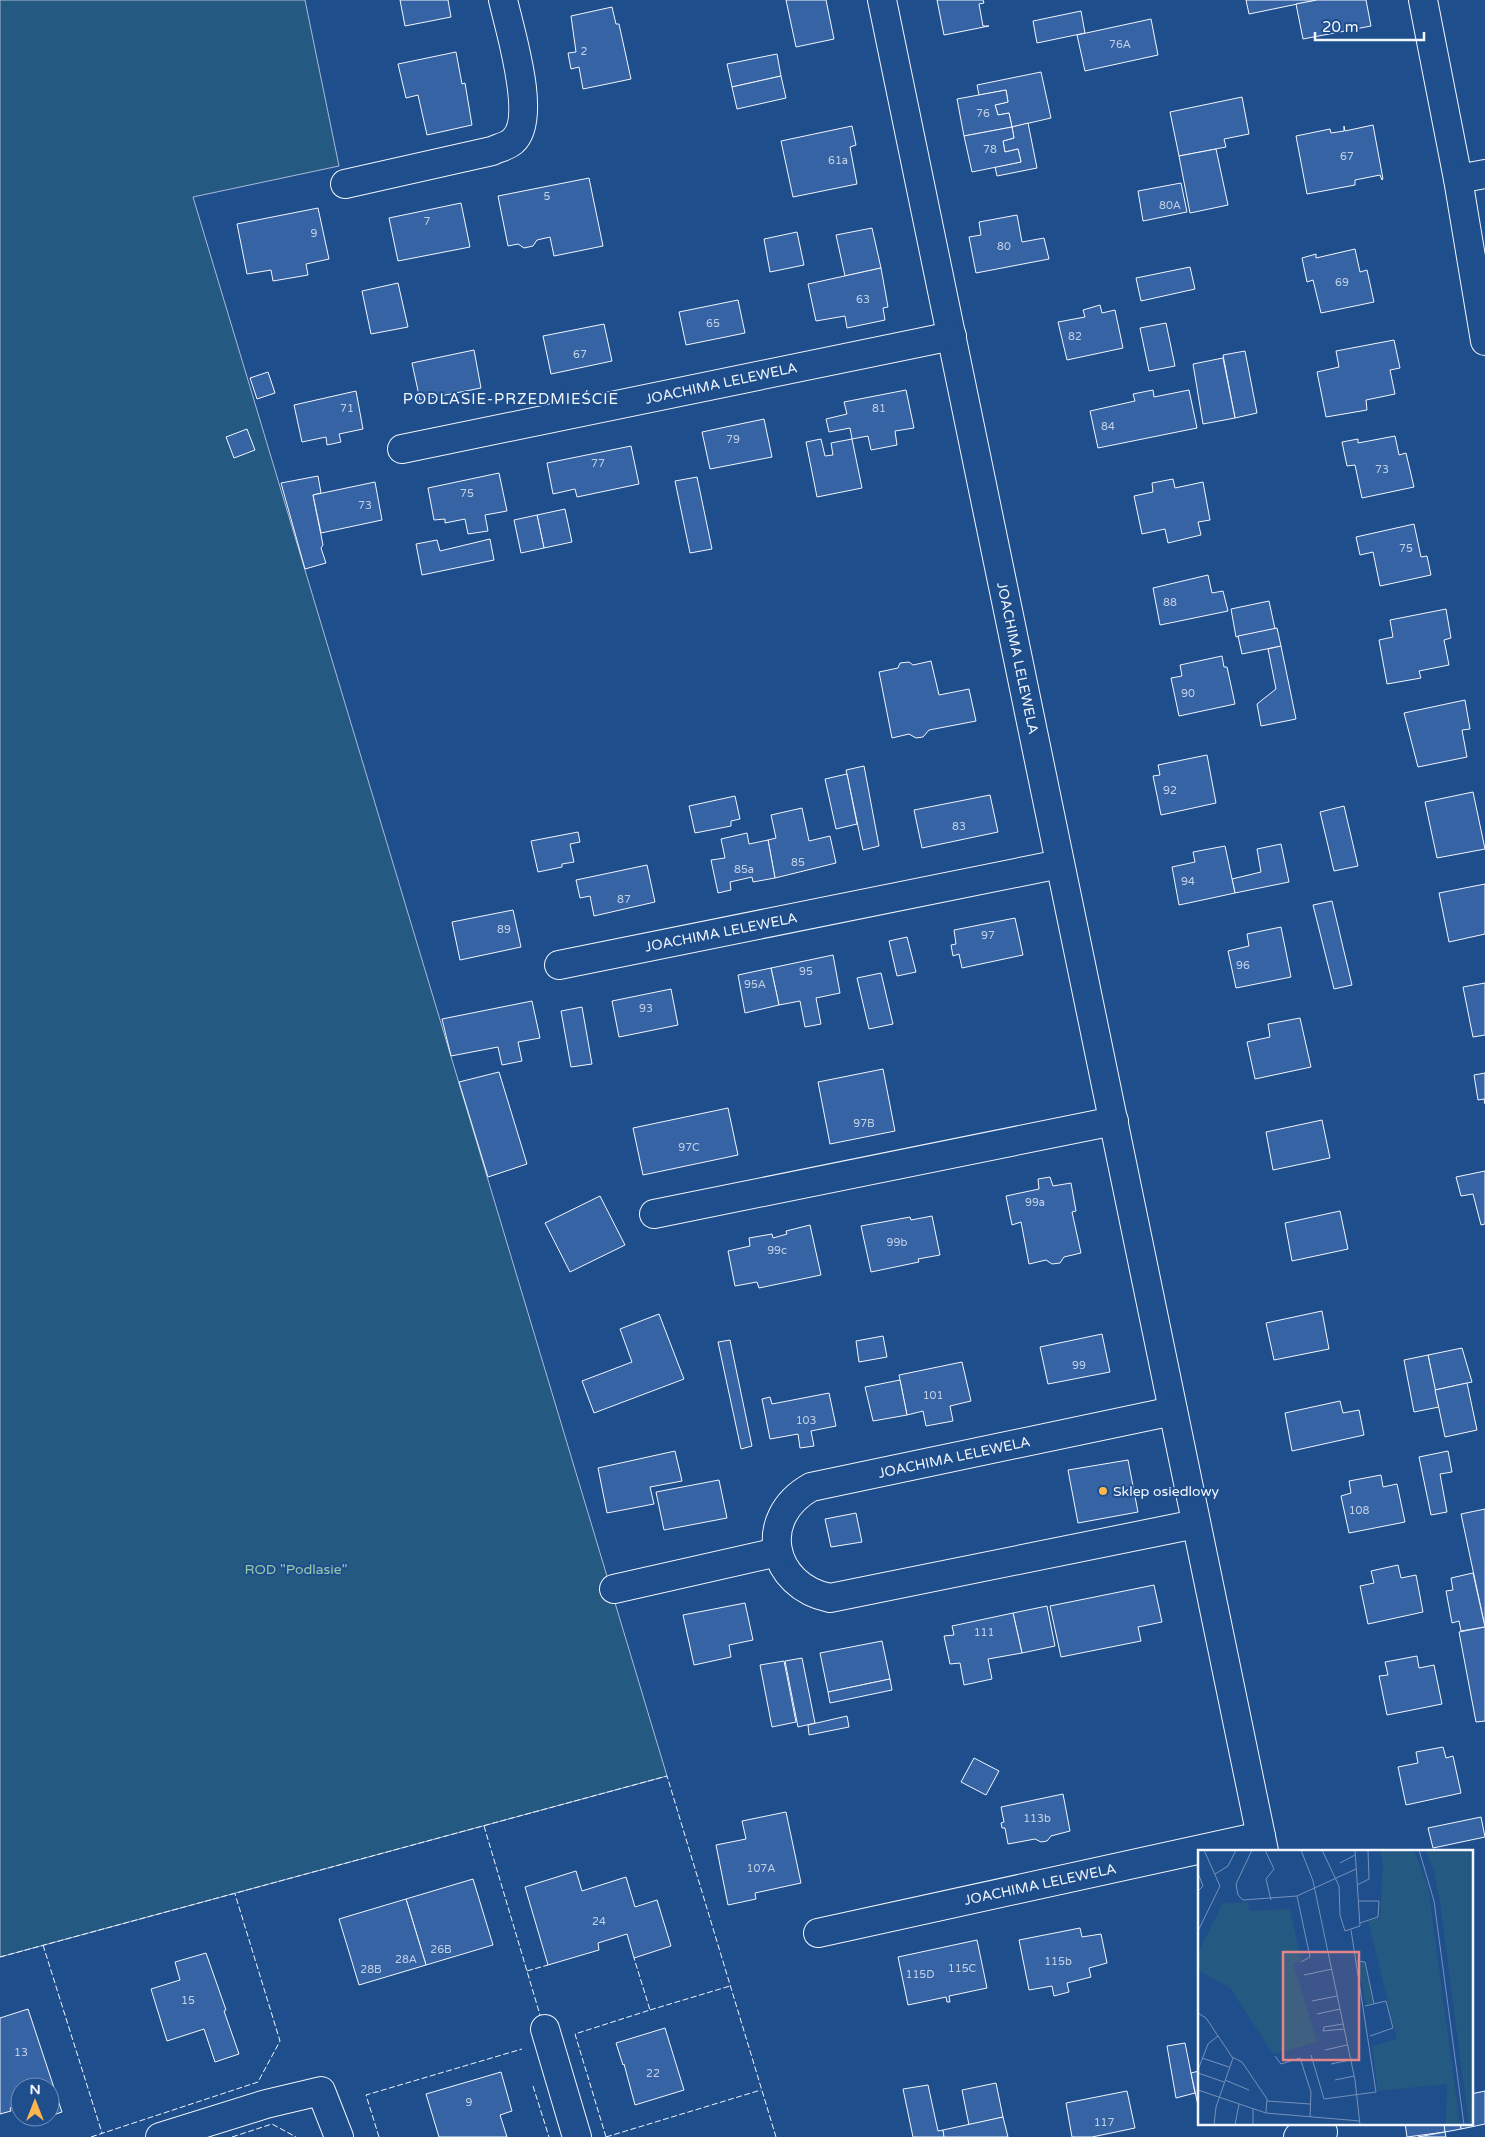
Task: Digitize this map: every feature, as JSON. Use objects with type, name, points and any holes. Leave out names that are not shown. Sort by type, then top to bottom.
[{"type":"street","points":[[345,184],[492,151],[513,142],[521,130],[525,101],[504,0]]},
{"type":"street","name":"JOACHIMA LELEWELA","points":[[882,0],[1263,1843],[1228,1850]]},
{"type":"street","points":[[1423,0],[1458,179],[1485,341]]},
{"type":"street","points":[[1458,179],[1485,174]]},
{"type":"street","name":"JOACHIMA LELEWELA","points":[[402,449],[952,336]]},
{"type":"street","name":"JOACHIMA LELEWELA","points":[[559,965],[1060,864]]},
{"type":"street","points":[[654,1214],[1114,1121]]},
{"type":"street","name":"JOACHIMA LELEWELA","points":[[1173,1411],[811,1488],[796,1497],[785,1510],[778,1529],[778,1552],[786,1571],[800,1586],[813,1593],[830,1598],[1196,1524]]},
{"type":"street","points":[[614,1589],[778,1552]]},
{"type":"street","name":"JOACHIMA LELEWELA","points":[[818,1932],[1198,1856]]},
{"type":"street","points":[[546,2029],[577,2137]]},
{"type":"street","points":[[160,2137],[266,2104],[320,2091],[339,2137]]},
{"type":"green space","name":"ROD \"Podlasie\"","points":[[0,0],[305,0],[339,166],[193,197],[667,1776],[0,1957]]},
{"type":"building","points":[[400,0],[448,0],[451,17],[405,26]]},
{"type":"building","points":[[786,0],[826,0],[834,39],[796,47]]},
{"type":"building","points":[[937,0],[983,0],[984,3],[979,4],[983,26],[989,26],[944,35]]},
{"type":"building","points":[[1246,0],[1317,0],[1249,14]]},
{"type":"building","points":[[1317,0],[1366,0],[1371,26],[1303,39],[1296,4]]},
{"type":"building","points":[[612,7],[616,24],[619,24],[631,79],[583,89],[579,67],[571,69],[568,53],[576,52],[571,16]]},
{"type":"building","points":[[1081,11],[1085,33],[1037,43],[1033,21]]},
{"type":"building","points":[[1151,19],[1158,55],[1085,71],[1077,35]]},
{"type":"building","points":[[456,52],[462,84],[465,83],[472,125],[427,135],[418,95],[406,98],[398,64]]},
{"type":"building","points":[[777,54],[781,76],[732,87],[727,64]]},
{"type":"building","points":[[1041,72],[1051,118],[1012,127],[1009,113],[998,115],[995,105],[1008,102],[1006,90],[979,95],[977,85]]},
{"type":"building","points":[[781,76],[786,98],[737,109],[732,87]]},
{"type":"building","points":[[1006,90],[1008,102],[995,105],[998,115],[1009,113],[1012,127],[964,136],[957,99]]},
{"type":"building","points":[[1242,97],[1249,134],[1224,139],[1226,147],[1179,156],[1170,112]]},
{"type":"building","points":[[1028,123],[1037,168],[997,176],[995,167],[1021,162],[1018,149],[1005,152],[1003,141],[1014,138],[1012,127]]},
{"type":"building","points":[[1373,125],[1383,179],[1380,175],[1355,180],[1355,185],[1307,194],[1296,136],[1330,129],[1331,133],[1344,131],[1344,126],[1345,131]]},
{"type":"building","points":[[852,126],[856,145],[850,147],[857,184],[793,197],[781,141]]},
{"type":"building","points":[[1012,127],[1014,138],[1003,141],[1005,152],[1018,149],[1021,162],[972,172],[964,136]]},
{"type":"building","points":[[1216,149],[1228,205],[1190,213],[1179,156]]},
{"type":"building","points":[[589,178],[603,246],[554,256],[550,237],[537,240],[533,246],[524,248],[518,244],[508,246],[498,196]]},
{"type":"building","points":[[1181,183],[1187,212],[1143,221],[1138,191]]},
{"type":"building","points":[[461,203],[470,247],[398,261],[389,218]]},
{"type":"building","points":[[318,208],[329,259],[306,264],[308,275],[273,281],[271,270],[247,274],[237,224]]},
{"type":"building","points":[[1017,215],[1022,242],[1044,238],[1049,259],[976,273],[969,237],[981,235],[979,222]]},
{"type":"building","points":[[872,228],[881,268],[845,276],[836,235]]},
{"type":"building","points":[[797,232],[804,265],[770,272],[764,239]]},
{"type":"building","points":[[1355,249],[1360,272],[1367,270],[1374,302],[1321,313],[1313,280],[1307,282],[1302,258],[1316,254],[1316,258]]},
{"type":"building","points":[[1190,267],[1195,289],[1141,301],[1136,278]]},
{"type":"building","points":[[881,268],[888,307],[883,308],[885,320],[847,328],[845,316],[816,321],[808,284]]},
{"type":"building","points":[[398,283],[408,327],[371,334],[362,291]]},
{"type":"building","points":[[738,300],[745,333],[686,345],[679,312]]},
{"type":"building","points":[[1100,305],[1102,313],[1115,310],[1123,348],[1067,360],[1058,322],[1085,317],[1083,310]]},
{"type":"building","points":[[1166,323],[1175,366],[1149,371],[1140,328]]},
{"type":"building","points":[[604,324],[612,361],[551,374],[543,336]]},
{"type":"building","points":[[1394,340],[1400,368],[1390,370],[1395,394],[1366,400],[1367,410],[1326,417],[1317,372],[1339,367],[1336,351]]},
{"type":"building","points":[[474,350],[481,388],[420,400],[412,363]]},
{"type":"building","points":[[1245,351],[1257,413],[1235,418],[1223,355]]},
{"type":"building","points":[[1223,358],[1235,418],[1203,424],[1193,364]]},
{"type":"building","points":[[268,372],[275,393],[257,399],[250,378]]},
{"type":"building","points":[[906,390],[914,428],[895,431],[897,445],[871,450],[868,436],[852,439],[850,428],[829,432],[826,419],[847,414],[844,402]]},
{"type":"building","points":[[1153,390],[1154,397],[1189,390],[1197,428],[1098,448],[1090,411],[1135,401],[1133,394]]},
{"type":"building","points":[[356,391],[363,429],[339,434],[341,442],[327,445],[326,437],[302,442],[294,405]]},
{"type":"building","points":[[764,419],[772,457],[710,469],[702,432]]},
{"type":"building","points":[[247,429],[255,450],[234,458],[226,437]]},
{"type":"building","points":[[1395,436],[1399,455],[1406,453],[1414,487],[1362,498],[1355,465],[1347,466],[1342,442],[1358,439],[1358,443]]},
{"type":"building","points":[[821,439],[825,456],[833,455],[831,443],[852,439],[862,488],[817,497],[806,442]]},
{"type":"building","points":[[631,446],[639,484],[577,497],[575,489],[553,494],[547,463]]},
{"type":"building","points":[[499,473],[507,511],[485,515],[488,531],[468,534],[465,519],[445,523],[445,519],[434,520],[428,488]]},
{"type":"building","points":[[318,476],[321,493],[313,495],[323,545],[321,548],[326,563],[305,569],[281,483]]},
{"type":"building","points":[[697,477],[712,549],[690,553],[675,481]]},
{"type":"building","points":[[1173,479],[1175,488],[1203,482],[1210,520],[1198,522],[1201,535],[1168,543],[1165,529],[1142,534],[1134,496],[1153,492],[1152,483]]},
{"type":"building","points":[[375,482],[382,520],[321,533],[313,495]]},
{"type":"building","points":[[565,509],[572,542],[544,548],[537,515]]},
{"type":"building","points":[[537,515],[544,548],[521,553],[514,520]]},
{"type":"building","points":[[1414,524],[1421,557],[1427,556],[1431,575],[1380,586],[1373,552],[1360,555],[1356,537]]},
{"type":"building","points":[[490,539],[494,560],[422,575],[416,544],[437,540],[440,551]]},
{"type":"building","points":[[1208,575],[1212,593],[1223,591],[1228,611],[1160,625],[1153,588]]},
{"type":"building","points":[[1269,601],[1275,629],[1236,637],[1231,609]]},
{"type":"building","points":[[1446,609],[1451,638],[1444,640],[1449,665],[1419,671],[1421,678],[1387,684],[1379,640],[1393,637],[1390,620]]},
{"type":"building","points":[[1277,628],[1281,646],[1242,654],[1238,636]]},
{"type":"building","points":[[1281,646],[1296,719],[1261,726],[1257,704],[1276,689],[1268,649]]},
{"type":"building","points":[[1222,656],[1224,667],[1227,667],[1235,704],[1179,716],[1171,678],[1182,676],[1180,665]]},
{"type":"building","points":[[931,661],[939,695],[969,689],[976,721],[929,730],[923,737],[916,738],[909,734],[892,738],[879,672],[898,668],[900,663],[909,662],[913,665]]},
{"type":"building","points":[[1465,700],[1470,729],[1462,730],[1467,757],[1418,767],[1404,713]]},
{"type":"building","points":[[1207,755],[1216,803],[1161,815],[1153,776],[1160,775],[1158,765]]},
{"type":"building","points":[[864,766],[879,846],[863,850],[846,770]]},
{"type":"building","points":[[847,774],[857,824],[836,829],[825,779]]},
{"type":"building","points":[[1473,792],[1485,849],[1437,858],[1425,802]]},
{"type":"building","points":[[990,795],[998,832],[922,848],[914,810]]},
{"type":"building","points":[[735,796],[740,819],[731,821],[731,826],[695,833],[689,806]]},
{"type":"building","points":[[1344,806],[1358,866],[1334,871],[1320,812]]},
{"type":"building","points":[[802,808],[809,841],[830,836],[836,863],[775,878],[768,840],[776,838],[771,815]]},
{"type":"building","points":[[578,832],[580,842],[570,844],[574,862],[562,864],[562,867],[538,872],[531,841]]},
{"type":"building","points":[[747,833],[749,844],[768,840],[775,878],[753,882],[752,877],[730,882],[731,890],[718,893],[711,860],[725,858],[721,839]]},
{"type":"building","points":[[1281,844],[1289,882],[1235,893],[1232,879],[1261,872],[1257,849]]},
{"type":"building","points":[[1225,846],[1235,893],[1179,905],[1172,867],[1195,862],[1193,852]]},
{"type":"building","points":[[647,865],[655,902],[594,916],[590,896],[580,898],[576,880]]},
{"type":"building","points":[[1485,884],[1485,934],[1449,942],[1439,893]]},
{"type":"building","points":[[1332,901],[1352,985],[1334,989],[1313,905]]},
{"type":"building","points":[[513,910],[521,947],[460,960],[452,922]]},
{"type":"building","points":[[1015,918],[1023,955],[962,968],[959,954],[953,956],[951,945],[956,944],[954,930]]},
{"type":"building","points":[[1281,927],[1291,977],[1236,988],[1228,951],[1249,946],[1247,934]]},
{"type":"building","points":[[907,937],[916,972],[897,976],[889,941]]},
{"type":"building","points":[[833,955],[840,993],[816,998],[821,1024],[805,1027],[800,1001],[779,1005],[771,968]]},
{"type":"building","points":[[771,968],[779,1005],[745,1013],[738,975]]},
{"type":"building","points":[[881,973],[893,1024],[869,1029],[857,978]]},
{"type":"building","points":[[1485,983],[1485,1035],[1473,1037],[1463,987]]},
{"type":"building","points":[[671,989],[678,1025],[619,1037],[612,1001]]},
{"type":"building","points":[[532,1001],[540,1038],[518,1042],[522,1061],[502,1065],[498,1047],[451,1056],[442,1019]]},
{"type":"building","points":[[582,1007],[592,1064],[571,1067],[561,1011]]},
{"type":"building","points":[[1300,1018],[1311,1067],[1255,1079],[1247,1042],[1270,1037],[1268,1024]]},
{"type":"building","points":[[883,1069],[895,1131],[830,1144],[818,1082]]},
{"type":"building","points":[[499,1072],[527,1164],[488,1177],[459,1082]]},
{"type":"building","points":[[1485,1073],[1485,1104],[1484,1099],[1478,1100],[1474,1075]]},
{"type":"building","points":[[728,1108],[738,1155],[643,1175],[633,1128]]},
{"type":"building","points":[[1322,1120],[1330,1158],[1273,1170],[1266,1132]]},
{"type":"building","points":[[1485,1171],[1485,1224],[1481,1225],[1473,1194],[1461,1196],[1456,1177]]},
{"type":"building","points":[[1050,1177],[1053,1186],[1071,1183],[1076,1211],[1072,1212],[1081,1253],[1064,1257],[1060,1263],[1052,1264],[1046,1260],[1029,1264],[1021,1222],[1012,1225],[1006,1196],[1039,1189],[1038,1179]]},
{"type":"building","points":[[600,1196],[625,1245],[570,1272],[545,1223]]},
{"type":"building","points":[[1340,1211],[1348,1249],[1292,1261],[1285,1223]]},
{"type":"building","points":[[932,1216],[940,1255],[918,1259],[919,1262],[871,1272],[861,1226],[910,1217],[911,1220]]},
{"type":"building","points":[[810,1225],[821,1275],[759,1288],[757,1282],[735,1286],[728,1251],[750,1246],[749,1238],[772,1234],[773,1238],[787,1234],[786,1231]]},
{"type":"building","points":[[1322,1311],[1329,1349],[1274,1360],[1266,1323]]},
{"type":"building","points":[[659,1314],[684,1379],[594,1413],[582,1381],[632,1362],[620,1329]]},
{"type":"building","points":[[1102,1334],[1110,1372],[1048,1384],[1040,1347]]},
{"type":"building","points":[[883,1336],[887,1357],[859,1362],[856,1341]]},
{"type":"building","points":[[730,1340],[752,1446],[741,1449],[718,1342]]},
{"type":"building","points":[[1462,1348],[1472,1382],[1435,1390],[1428,1355]]},
{"type":"building","points":[[1428,1355],[1439,1407],[1414,1412],[1404,1360]]},
{"type":"building","points":[[962,1362],[971,1401],[950,1406],[953,1421],[926,1426],[923,1411],[907,1415],[899,1375]]},
{"type":"building","points":[[900,1380],[907,1415],[873,1421],[865,1387]]},
{"type":"building","points":[[1467,1383],[1477,1430],[1445,1437],[1435,1390]]},
{"type":"building","points":[[829,1393],[836,1426],[811,1431],[814,1446],[800,1448],[798,1434],[770,1439],[762,1399],[770,1397],[772,1404]]},
{"type":"building","points":[[1340,1401],[1343,1413],[1359,1410],[1364,1435],[1292,1451],[1285,1413]]},
{"type":"building","points":[[675,1451],[682,1481],[650,1487],[654,1504],[607,1513],[598,1468]]},
{"type":"building","points":[[1448,1451],[1452,1472],[1440,1474],[1447,1512],[1431,1515],[1419,1457]]},
{"type":"building","name":"Sklep osiedlowy","points":[[1128,1460],[1138,1512],[1078,1523],[1068,1470]]},
{"type":"building","points":[[1381,1475],[1383,1487],[1397,1484],[1405,1522],[1349,1533],[1341,1496],[1351,1493],[1349,1481]]},
{"type":"building","points":[[719,1480],[727,1518],[664,1530],[656,1492]]},
{"type":"building","points":[[1485,1509],[1485,1627],[1461,1514]]},
{"type":"building","points":[[856,1513],[862,1542],[831,1547],[825,1519]]},
{"type":"building","points":[[1398,1565],[1401,1578],[1416,1575],[1423,1612],[1368,1624],[1360,1586],[1374,1583],[1371,1571]]},
{"type":"building","points":[[1473,1573],[1485,1627],[1461,1631],[1459,1621],[1452,1623],[1446,1591],[1453,1590],[1451,1578]]},
{"type":"building","points":[[1154,1585],[1162,1622],[1138,1627],[1141,1641],[1061,1657],[1050,1606]]},
{"type":"building","points":[[745,1603],[753,1640],[729,1645],[731,1657],[694,1665],[683,1615]]},
{"type":"building","points":[[1047,1606],[1055,1646],[1022,1653],[1013,1613]]},
{"type":"building","points":[[1013,1613],[1022,1653],[988,1659],[992,1679],[964,1685],[960,1663],[950,1664],[944,1636],[954,1635],[952,1626]]},
{"type":"building","points":[[1485,1627],[1485,1721],[1476,1722],[1459,1632]]},
{"type":"building","points":[[882,1641],[890,1679],[828,1692],[820,1653]]},
{"type":"building","points":[[1417,1656],[1419,1668],[1434,1665],[1442,1704],[1387,1715],[1379,1676],[1388,1675],[1385,1662]]},
{"type":"building","points":[[802,1658],[815,1723],[798,1727],[785,1661]]},
{"type":"building","points":[[784,1661],[796,1722],[772,1727],[760,1665]]},
{"type":"building","points":[[890,1679],[892,1690],[830,1703],[828,1692]]},
{"type":"building","points":[[847,1716],[849,1727],[809,1735],[808,1725]]},
{"type":"building","points":[[1443,1747],[1446,1758],[1453,1756],[1461,1793],[1406,1805],[1398,1767],[1418,1763],[1416,1752]]},
{"type":"building","points":[[974,1758],[999,1771],[986,1795],[961,1782]]},
{"type":"building","points":[[1063,1794],[1070,1831],[1051,1836],[1047,1841],[1041,1842],[1035,1839],[1008,1844],[1005,1828],[1002,1828],[1001,1823],[1004,1822],[1001,1807]]},
{"type":"building","points":[[786,1812],[801,1883],[755,1893],[756,1899],[728,1905],[716,1845],[746,1839],[742,1821]]},
{"type":"building","points":[[1481,1817],[1485,1837],[1433,1848],[1428,1828]]},
{"type":"building","points":[[576,1871],[582,1891],[626,1877],[635,1907],[657,1900],[671,1946],[634,1958],[627,1934],[598,1943],[599,1950],[548,1965],[525,1887]]},
{"type":"building","points":[[473,1879],[493,1945],[426,1965],[406,1899]]},
{"type":"building","points":[[406,1899],[426,1965],[359,1985],[339,1919]]},
{"type":"building","points":[[1080,1928],[1082,1937],[1101,1934],[1107,1963],[1089,1968],[1091,1977],[1067,1983],[1069,1992],[1054,1996],[1052,1986],[1029,1990],[1019,1940]]},
{"type":"building","points":[[977,1940],[987,1988],[949,1996],[950,2002],[947,2002],[946,1997],[908,2005],[898,1957]]},
{"type":"building","points":[[206,1953],[239,2054],[215,2062],[204,2029],[167,2041],[151,1989],[180,1980],[175,1962]]},
{"type":"building","points":[[28,2009],[50,2077],[10,2077],[10,2111],[0,2114],[0,2018]]},
{"type":"building","points":[[665,2028],[684,2090],[635,2105],[616,2043]]},
{"type":"building","points":[[1185,2043],[1195,2093],[1176,2098],[1167,2046]]},
{"type":"building","points":[[1198,2071],[1198,2105],[1191,2073]]},
{"type":"building","points":[[501,2072],[512,2111],[500,2115],[507,2137],[439,2137],[426,2094]]},
{"type":"building","points":[[996,2083],[1003,2117],[969,2125],[962,2090]]},
{"type":"building","points":[[928,2085],[938,2131],[943,2130],[944,2137],[913,2137],[903,2089]]},
{"type":"building","points":[[1127,2091],[1135,2128],[1092,2137],[1072,2137],[1066,2103]]},
{"type":"building","points":[[1485,2091],[1485,2124],[1461,2129],[1460,2124],[1472,2124],[1472,2094]]},
{"type":"building","points":[[1003,2117],[1008,2137],[944,2137],[943,2130]]},
{"type":"building","points":[[1405,2124],[1444,2124],[1445,2132],[1407,2137]]},
{"type":"building","points":[[1444,2124],[1460,2124],[1461,2129],[1445,2132]]},
{"type":"building","points":[[1445,2132],[1446,2137],[1418,2137]]},
{"type":"fence","points":[[0,1957],[667,1776],[776,2137]]},
{"type":"fence","points":[[484,1826],[540,2015]]},
{"type":"fence","points":[[91,2137],[258,2082],[280,2041],[235,1894]]},
{"type":"fence","points":[[43,1945],[102,2133]]},
{"type":"fence","points":[[606,2137],[575,2034],[650,2010],[634,1958]]},
{"type":"fence","points":[[527,1971],[548,1965]]},
{"type":"fence","points":[[650,2010],[730,1986]]},
{"type":"fence","points":[[379,2137],[366,2095],[522,2049]]},
{"type":"fence","points":[[533,2086],[549,2137]]},
{"type":"fence","points":[[606,2137],[761,2090]]},
{"type":"fence","points":[[232,2137],[272,2124],[296,2137]]},
{"type":"place","name":"Sklep osiedlowy","points":[[1103,1491]]},
{"type":"district","name":"PODLASIE-PRZEDMIEŚCIE","points":[[511,399]]}]
